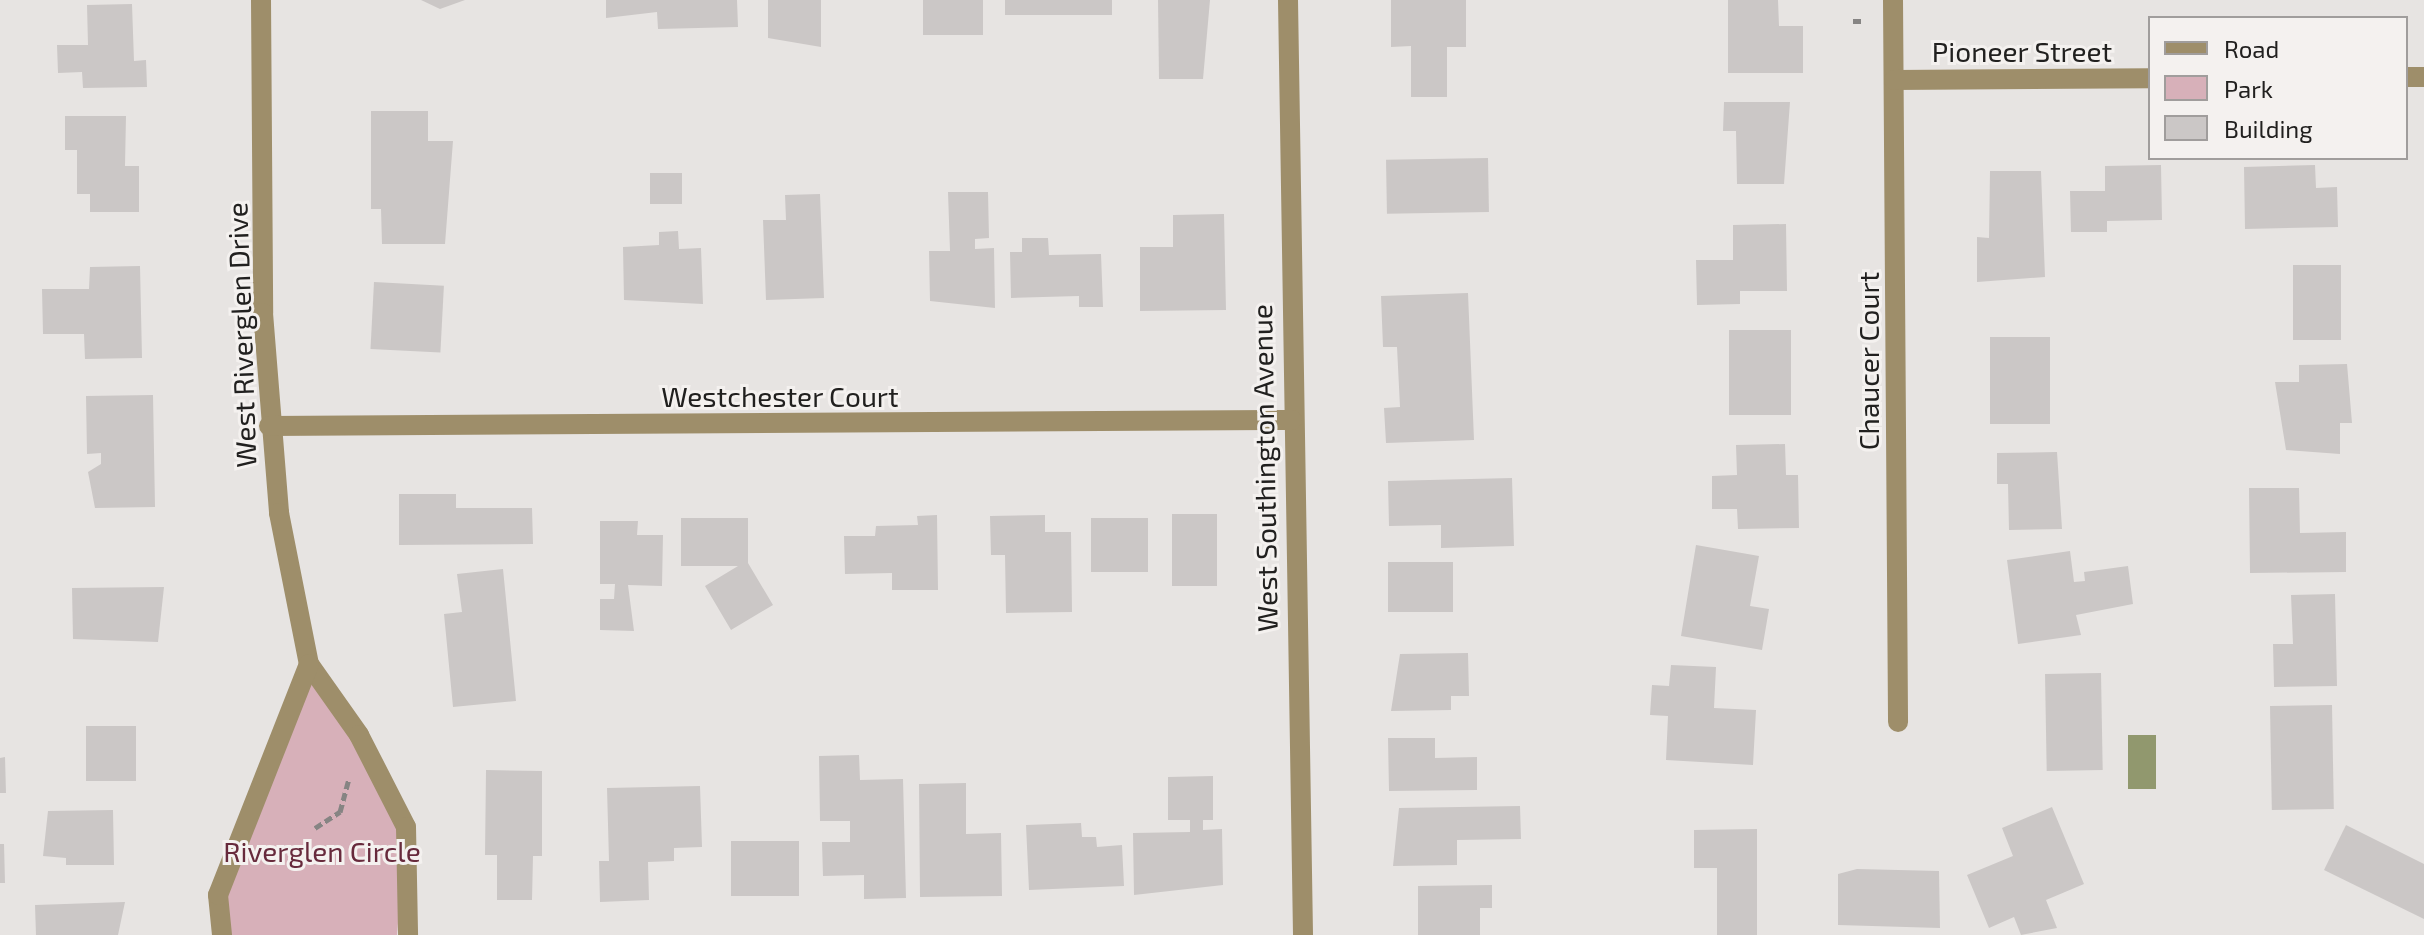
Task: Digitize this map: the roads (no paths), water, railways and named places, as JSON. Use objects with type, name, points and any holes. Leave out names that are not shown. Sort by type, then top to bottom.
[{"type":"street","name":"West Riverglen Drive","points":[[261,0],[269,426],[309,664],[359,735],[406,827],[408,935]]},
{"type":"street","name":"West Southington Avenue","points":[[1288,0],[1292,420],[1303,935]]},
{"type":"street","name":"Chaucer Court","points":[[1893,0],[1898,722]]},
{"type":"street","name":"Pioneer Street","points":[[1894,80],[2148,78]]},
{"type":"street","name":"Westchester Court","points":[[269,426],[1292,420]]},
{"type":"street","points":[[222,935],[218,895],[309,664]]},
{"type":"park label","name":"Riverglen Circle","points":[[322,851]]}]
